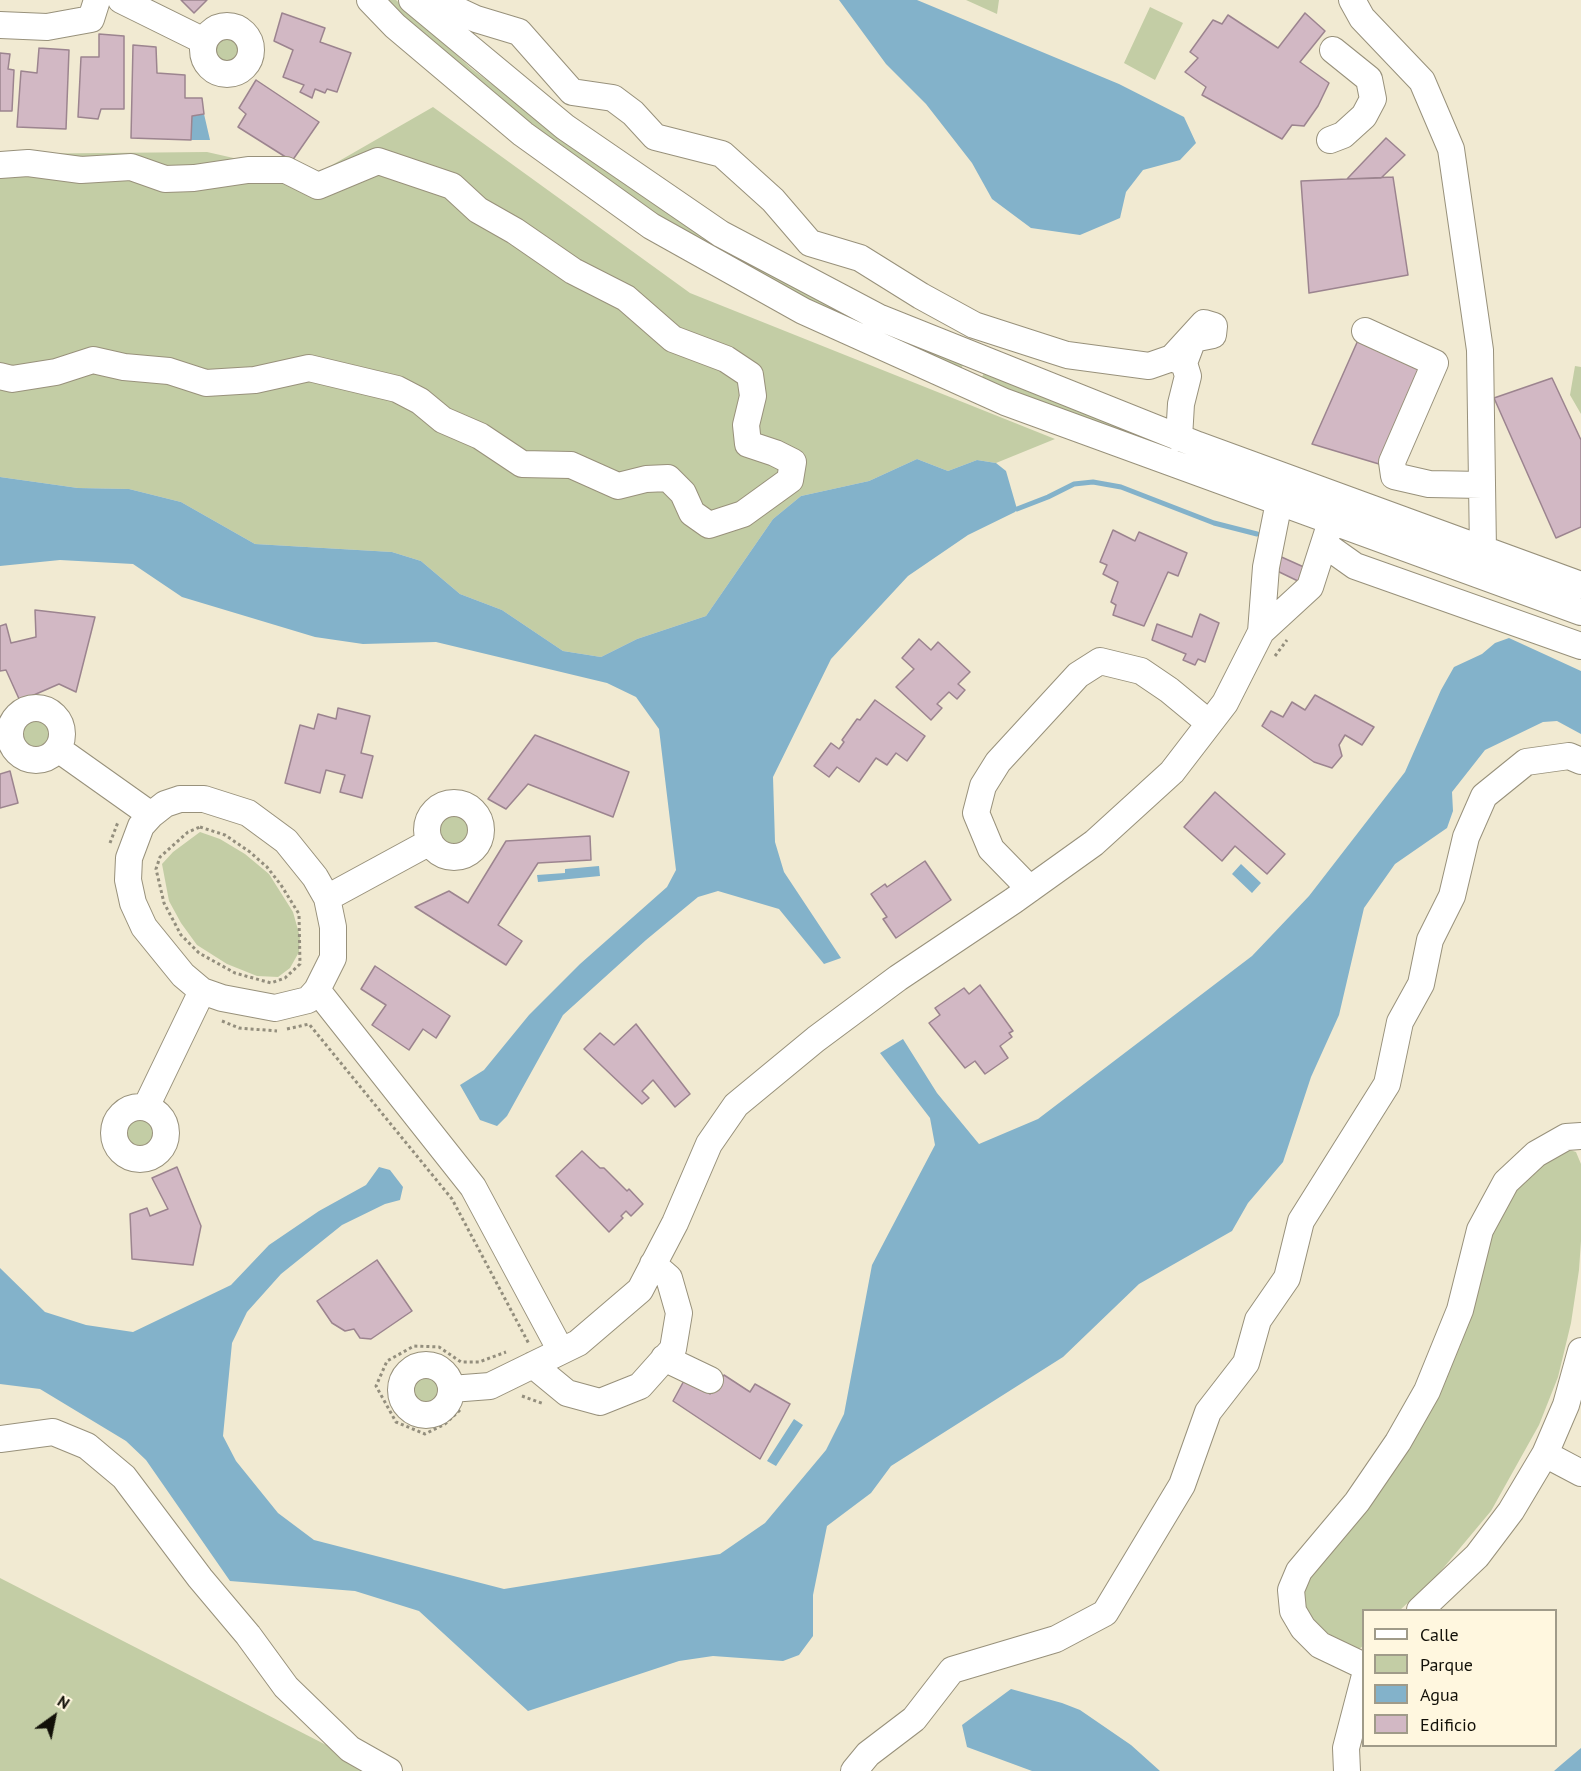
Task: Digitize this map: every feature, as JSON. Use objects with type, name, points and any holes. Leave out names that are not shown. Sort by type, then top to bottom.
[{"type":"street","points":[[0,25],[47,27],[91,19],[97,0]]},
{"type":"street","points":[[121,0],[204,41]]},
{"type":"street","points":[[370,0],[395,26],[541,147],[651,226],[803,311],[1005,402],[1284,490],[1334,496],[1581,585]]},
{"type":"street","points":[[412,0],[566,127],[721,234],[878,317],[1179,438],[1284,490],[1328,532],[1355,566],[1581,646]]},
{"type":"street","points":[[441,0],[446,5],[476,19],[519,32],[572,92],[613,98],[633,113],[655,137],[722,154],[773,200],[810,243],[860,258],[921,296],[974,325],[1067,355],[1149,366],[1178,360],[1188,376],[1181,404],[1179,438]]},
{"type":"street","points":[[1352,0],[1362,18],[1422,81],[1451,149],[1480,350],[1483,550]]},
{"type":"street","points":[[1330,140],[1342,135],[1364,116],[1373,99],[1368,79],[1334,50]]},
{"type":"street","points":[[0,165],[28,163],[81,170],[130,166],[165,178],[194,178],[248,170],[285,170],[318,186],[378,161],[452,186],[478,210],[515,231],[573,271],[626,298],[673,339],[726,359],[750,375],[753,396],[746,425],[748,444],[793,462],[790,480],[743,514],[709,525],[692,513],[683,493],[668,478],[646,478],[618,486],[571,465],[522,464],[480,436],[443,420],[420,401],[398,389],[309,368],[255,380],[206,383],[169,371],[124,368],[93,360],[56,372],[12,379],[0,376]]},
{"type":"street","points":[[1365,331],[1435,363],[1392,462],[1394,476],[1429,484],[1482,485]]},
{"type":"street","points":[[1261,632],[1266,567],[1284,490]]},
{"type":"street","points":[[457,1398],[490,1386],[531,1354],[561,1351],[578,1343],[640,1290],[675,1223],[709,1144],[736,1105],[816,1039],[898,978],[1094,843],[1172,772],[1225,703],[1261,632],[1311,587],[1328,532],[1334,496]]},
{"type":"street","points":[[1328,532],[1581,612]]},
{"type":"street","points":[[1030,889],[991,849],[976,813],[982,786],[998,762],[1078,675],[1100,661],[1141,671],[1169,690],[1209,723]]},
{"type":"street","points":[[58,749],[142,809],[180,799],[204,799],[248,813],[286,841],[315,877],[327,898],[333,927],[333,958],[317,990],[308,999],[275,1008],[222,998],[202,991],[183,975],[162,952],[144,927],[133,903],[128,880],[129,858],[141,826],[142,809]]},
{"type":"street","points":[[854,1771],[868,1754],[914,1719],[952,1670],[1056,1639],[1105,1613],[1182,1485],[1208,1412],[1246,1363],[1258,1320],[1287,1278],[1300,1221],[1387,1084],[1400,1022],[1421,984],[1430,940],[1452,896],[1466,837],[1484,796],[1526,762],[1569,756],[1581,761]]},
{"type":"street","points":[[327,898],[430,842]]},
{"type":"street","points":[[317,990],[473,1187],[561,1351]]},
{"type":"street","points":[[146,1107],[202,991]]},
{"type":"street","points":[[1362,1665],[1320,1645],[1303,1628],[1293,1611],[1291,1590],[1299,1571],[1357,1502],[1398,1442],[1427,1391],[1460,1310],[1480,1230],[1506,1182],[1536,1154],[1566,1137],[1581,1136]]},
{"type":"street","points":[[531,1354],[567,1393],[600,1402],[640,1386],[672,1349],[679,1312],[669,1278],[653,1264]]},
{"type":"street","points":[[1422,1609],[1477,1556],[1511,1511],[1545,1454],[1566,1405],[1581,1351]]},
{"type":"street","points":[[664,1358],[710,1380]]},
{"type":"street","points":[[0,1439],[53,1432],[87,1446],[124,1477],[286,1687],[350,1749],[389,1771]]},
{"type":"street","points":[[1545,1454],[1581,1473]]},
{"type":"street","points":[[1347,1771],[1346,1748],[1362,1687]]},
{"type":"path","points":[[1274,658],[1290,635]]},
{"type":"path","points":[[109,845],[115,826],[142,809]]},
{"type":"path","points":[[200,827],[225,836],[250,852],[267,867],[299,914],[300,947],[300,964],[285,978],[271,983],[235,973],[199,953],[181,935],[164,903],[156,869],[160,857],[188,832],[200,827]]},
{"type":"path","points":[[220,1021],[239,1028],[271,1032],[309,1024],[452,1199],[531,1354]]},
{"type":"path","points":[[457,1398],[445,1425],[425,1434],[396,1422],[376,1386],[387,1360],[414,1346],[439,1347],[461,1362],[479,1362],[509,1351]]},
{"type":"path","points":[[512,1399],[524,1395],[552,1407]]},
{"type":"green space","points":[[378,0],[396,0],[472,69],[572,145],[964,364],[957,374],[821,312],[595,178]]},
{"type":"green space","points":[[966,0],[999,0],[997,14]]},
{"type":"green space","points":[[1150,7],[1183,23],[1155,80],[1124,63]]},
{"type":"green space","points":[[229,37],[238,41],[242,50],[238,59],[229,63],[220,59],[216,50],[220,41]]},
{"type":"green space","points":[[433,107],[690,293],[1055,439],[996,463],[977,460],[948,471],[917,459],[869,481],[801,496],[773,519],[706,616],[637,639],[601,657],[563,651],[502,610],[460,594],[421,561],[392,552],[255,544],[181,502],[129,489],[78,488],[0,477],[0,154],[207,152],[313,176]]},
{"type":"green space","points":[[1575,366],[1581,367],[1581,414],[1570,395]]},
{"type":"green space","points":[[985,371],[1110,421],[1271,489],[978,385]]},
{"type":"green space","points":[[37,717],[49,725],[52,734],[48,748],[35,748],[17,738],[22,722]]},
{"type":"green space","points":[[447,812],[460,814],[469,820],[474,831],[461,848],[451,847],[440,841],[436,830],[440,819]]},
{"type":"green space","points":[[200,832],[220,839],[245,854],[269,874],[293,912],[300,937],[299,952],[290,968],[278,977],[257,976],[227,964],[197,945],[169,901],[162,864],[173,852]]},
{"type":"green space","points":[[140,1117],[151,1124],[156,1134],[152,1143],[142,1149],[130,1145],[124,1135],[124,1126],[129,1118]]},
{"type":"green space","points":[[1567,1149],[1576,1152],[1581,1164],[1579,1270],[1571,1323],[1558,1377],[1539,1425],[1491,1511],[1435,1578],[1401,1609],[1362,1609],[1362,1647],[1359,1649],[1347,1645],[1327,1633],[1306,1609],[1303,1594],[1309,1574],[1365,1509],[1491,1234],[1521,1178]]},
{"type":"green space","points":[[427,1372],[436,1376],[441,1386],[440,1397],[432,1405],[411,1399],[409,1389],[416,1378]]},
{"type":"green space","points":[[0,1578],[377,1771],[0,1771]]},
{"type":"water","points":[[839,0],[917,0],[1119,84],[1184,117],[1196,143],[1180,160],[1143,170],[1126,192],[1120,218],[1080,235],[1031,228],[992,199],[972,163],[926,104],[886,64]]},
{"type":"water","points":[[204,114],[210,140],[191,140],[192,116]]},
{"type":"water","points":[[917,459],[948,471],[977,460],[996,463],[1006,471],[1017,509],[968,535],[908,576],[831,659],[773,777],[775,842],[784,872],[841,958],[824,964],[779,909],[718,891],[698,897],[646,940],[563,1015],[507,1116],[497,1126],[480,1120],[460,1085],[484,1070],[529,1015],[580,964],[667,887],[676,870],[659,729],[636,697],[607,683],[436,642],[363,644],[315,637],[182,597],[133,564],[60,560],[0,566],[0,477],[78,488],[129,489],[181,502],[255,544],[392,552],[421,561],[460,594],[502,610],[563,651],[601,657],[637,639],[706,616],[773,519],[801,496],[869,481]]},
{"type":"water","points":[[1509,638],[1581,671],[1581,734],[1557,721],[1543,722],[1485,750],[1452,792],[1453,811],[1447,828],[1395,864],[1364,908],[1339,1015],[1311,1077],[1283,1162],[1248,1203],[1232,1231],[1139,1284],[1063,1357],[891,1466],[871,1493],[827,1526],[813,1595],[813,1636],[799,1655],[783,1661],[713,1656],[679,1661],[528,1711],[419,1611],[355,1591],[230,1581],[146,1460],[126,1441],[40,1389],[0,1384],[0,1268],[45,1312],[86,1325],[133,1332],[231,1285],[269,1245],[319,1211],[366,1185],[379,1167],[390,1170],[403,1187],[400,1200],[385,1204],[342,1225],[281,1274],[247,1312],[232,1343],[223,1436],[236,1461],[278,1513],[314,1540],[504,1589],[720,1554],[765,1523],[826,1450],[844,1414],[872,1265],[935,1145],[930,1118],[880,1053],[903,1039],[937,1093],[979,1144],[1038,1119],[1252,956],[1309,896],[1405,772],[1441,690],[1454,667],[1482,654],[1495,643]]},
{"type":"water","points":[[1241,864],[1261,883],[1252,893],[1232,874]]},
{"type":"water","points":[[599,866],[600,876],[538,882],[537,875],[565,873],[565,869]]},
{"type":"water","points":[[794,1419],[803,1425],[776,1466],[767,1461]]},
{"type":"water","points":[[1011,1689],[1080,1710],[1131,1745],[1160,1771],[1032,1771],[967,1747],[962,1725]]},
{"type":"water","points":[[1581,1748],[1581,1771],[1554,1771],[1562,1764]]},
{"type":"building","points":[[181,0],[207,0],[194,13]]},
{"type":"building","points":[[282,13],[325,28],[320,42],[351,53],[337,92],[327,89],[325,93],[315,89],[312,98],[300,92],[304,85],[283,77],[293,50],[274,41]]},
{"type":"building","points":[[1305,13],[1325,31],[1300,62],[1329,83],[1318,106],[1304,126],[1292,125],[1282,139],[1202,95],[1206,87],[1185,72],[1198,58],[1190,52],[1213,20],[1222,24],[1228,15],[1278,48]]},
{"type":"building","points":[[99,34],[124,36],[124,109],[101,109],[98,119],[78,117],[81,57],[99,57]]},
{"type":"building","points":[[133,45],[156,47],[157,73],[185,75],[185,98],[202,98],[204,114],[192,116],[191,140],[131,138]]},
{"type":"building","points":[[39,48],[69,50],[66,129],[17,127],[21,71],[37,73]]},
{"type":"building","points":[[0,53],[10,54],[8,69],[14,70],[12,111],[0,111]]},
{"type":"building","points":[[256,80],[319,122],[292,161],[238,127],[246,114],[239,108]]},
{"type":"building","points":[[1386,138],[1405,155],[1381,178],[1347,179]]},
{"type":"building","points":[[1393,177],[1408,275],[1309,293],[1301,181]]},
{"type":"building","points":[[1359,338],[1421,363],[1379,464],[1312,444]]},
{"type":"building","points":[[1552,378],[1581,440],[1581,527],[1556,538],[1494,398]]},
{"type":"building","points":[[1113,530],[1135,541],[1139,532],[1187,553],[1178,576],[1168,572],[1144,626],[1113,615],[1116,605],[1111,602],[1118,582],[1103,574],[1107,565],[1100,562]]},
{"type":"building","points":[[1277,555],[1306,568],[1300,582],[1271,568]]},
{"type":"building","points":[[35,610],[95,617],[76,692],[59,684],[20,701],[6,670],[0,671],[0,626],[6,624],[11,643],[36,637]]},
{"type":"building","points":[[1200,614],[1219,623],[1205,662],[1198,659],[1195,665],[1183,660],[1186,654],[1152,640],[1157,624],[1192,637]]},
{"type":"building","points":[[919,639],[931,650],[938,642],[970,672],[958,684],[965,690],[957,699],[949,692],[937,704],[942,708],[931,720],[896,687],[914,669],[902,658]]},
{"type":"building","points":[[1315,695],[1374,727],[1362,745],[1345,735],[1339,745],[1342,756],[1332,768],[1314,762],[1262,726],[1271,711],[1283,717],[1292,702],[1305,710]]},
{"type":"building","points":[[875,700],[925,736],[907,761],[896,753],[887,765],[876,758],[859,782],[837,767],[829,777],[814,766],[831,743],[839,749],[844,742],[842,740],[857,719],[860,720]]},
{"type":"building","points":[[338,708],[370,716],[361,753],[373,756],[362,798],[340,792],[345,775],[326,770],[320,793],[285,783],[300,725],[314,729],[318,714],[336,719]]},
{"type":"building","points":[[535,735],[629,772],[613,817],[528,784],[506,809],[488,799]]},
{"type":"building","points":[[10,771],[18,803],[0,808],[0,774]]},
{"type":"building","points":[[1215,792],[1285,854],[1267,874],[1235,846],[1222,861],[1184,827]]},
{"type":"building","points":[[590,836],[591,860],[538,863],[498,925],[522,941],[506,965],[415,907],[449,891],[468,903],[506,841]]},
{"type":"building","points":[[925,861],[951,900],[896,938],[883,919],[887,917],[871,894],[885,884],[887,887]]},
{"type":"building","points":[[375,966],[450,1016],[436,1038],[423,1029],[409,1050],[372,1025],[386,1005],[361,989]]},
{"type":"building","points":[[980,985],[1013,1031],[1009,1033],[1012,1037],[1000,1046],[1008,1058],[985,1074],[975,1061],[965,1068],[929,1023],[940,1015],[935,1008],[964,988],[969,994]]},
{"type":"building","points":[[636,1024],[690,1094],[675,1107],[653,1080],[642,1091],[649,1098],[642,1104],[584,1049],[600,1033],[614,1045]]},
{"type":"building","points":[[582,1151],[600,1168],[604,1168],[627,1191],[629,1189],[643,1204],[631,1216],[626,1211],[621,1216],[623,1218],[609,1232],[556,1176]]},
{"type":"building","points":[[177,1167],[201,1226],[193,1265],[132,1259],[130,1214],[147,1208],[150,1216],[168,1209],[152,1178]]},
{"type":"building","points":[[377,1260],[412,1311],[371,1339],[360,1338],[354,1329],[345,1331],[332,1323],[317,1301]]},
{"type":"building","points":[[724,1375],[750,1392],[755,1384],[790,1404],[760,1459],[673,1401],[686,1377],[710,1394]]},
{"type":"waterway","points":[[1017,509],[1074,484],[1093,482],[1121,487],[1214,523],[1257,534]]}]
